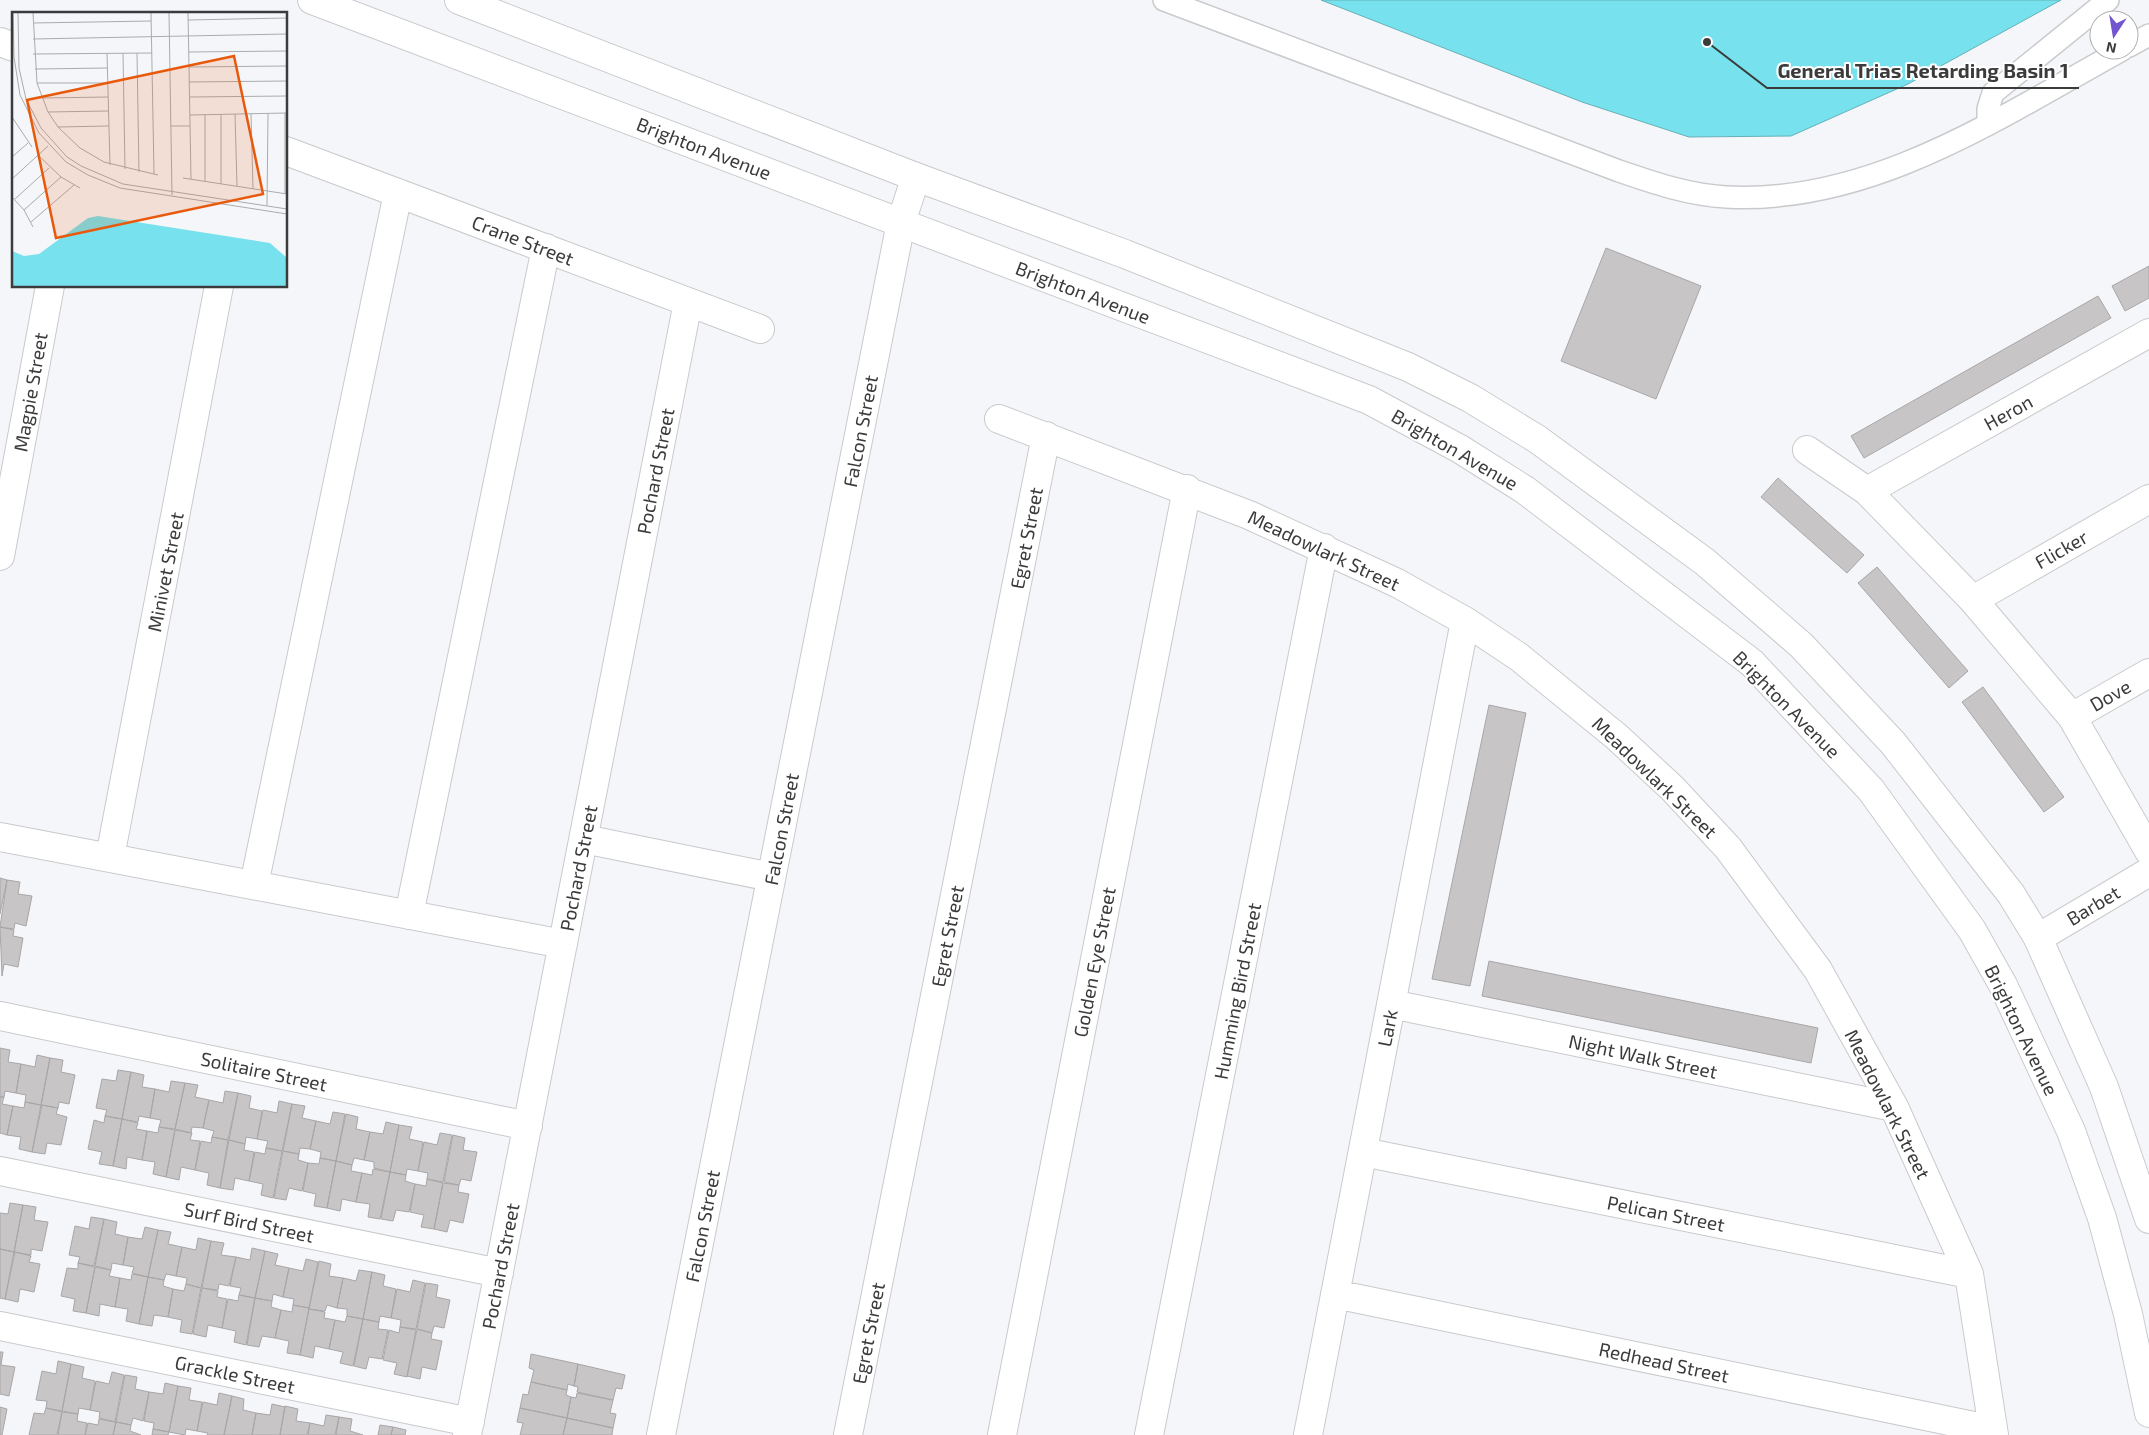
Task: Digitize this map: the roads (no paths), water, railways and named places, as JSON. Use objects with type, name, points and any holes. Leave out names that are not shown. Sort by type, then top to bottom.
[{"type":"street","name":"Brighton Avenue","points":[[312,0],[1369,400],[1460,449],[1525,490],[1752,664],[1871,790],[1972,930],[2003,985],[2071,1131],[2102,1218],[2128,1314],[2149,1413]]},
{"type":"street","points":[[459,0],[916,177],[1125,254],[1408,367],[1470,398],[1537,439],[1705,562],[1801,645],[1893,744],[2011,894],[2038,938],[2104,1087],[2149,1219]]},
{"type":"street","points":[[0,42],[12,47]]},
{"type":"street","name":"Crane Street","points":[[288,152],[760,329]]},
{"type":"street","name":"Falcon Street","points":[[661,1435],[901,222],[916,177]]},
{"type":"street","points":[[254,885],[398,193]]},
{"type":"street","points":[[409,915],[546,248]]},
{"type":"street","name":"Magpie Street","points":[[0,556],[50,288]]},
{"type":"street","name":"Minivet Street","points":[[110,857],[219,288]]},
{"type":"street","name":"Pochard Street","points":[[468,1429],[688,302]]},
{"type":"street","name":"Heron","points":[[1867,491],[2149,333]]},
{"type":"street","name":"Meadowlark Street","points":[[999,419],[1187,490],[1324,548],[1397,583],[1465,621],[1519,657],[1617,736],[1672,788],[1728,848],[1818,970],[1894,1107],[1969,1274],[1993,1433]]},
{"type":"street","name":"Egret Street","points":[[848,1435],[1046,436]]},
{"type":"street","points":[[1807,450],[1867,491],[1973,600],[2072,717],[2149,851]]},
{"type":"street","name":"Golden Eye Street","points":[[1002,1435],[1187,490]]},
{"type":"street","name":"Flicker","points":[[1973,600],[2149,499]]},
{"type":"street","name":"Humming Bird Street","points":[[1149,1435],[1324,548]]},
{"type":"street","name":"Lark","points":[[1308,1435],[1465,621]]},
{"type":"street","name":"Dove","points":[[2072,717],[2149,673]]},
{"type":"street","points":[[0,837],[563,944]]},
{"type":"street","points":[[584,839],[771,877]]},
{"type":"street","name":"Barbet","points":[[2038,938],[2149,872]]},
{"type":"street","name":"Night Walk Street","points":[[1391,1004],[1894,1107]]},
{"type":"street","name":"Solitaire Street","points":[[0,1016],[528,1126]]},
{"type":"street","name":"Pelican Street","points":[[1363,1152],[1969,1274]]},
{"type":"street","name":"Surf Bird Street","points":[[0,1171],[499,1273]]},
{"type":"street","name":"Redhead Street","points":[[1335,1294],[1993,1433]]},
{"type":"street","name":"Grackle Street","points":[[0,1326],[468,1429]]},
{"type":"lane","points":[[1164,0],[1619,171],[1691,192],[1755,198],[1786,196],[1840,185],[1889,170],[1988,124],[2104,60]]},
{"type":"lane","points":[[1988,124],[1988,109],[1993,93],[2108,0]]},
{"type":"water","points":[[1321,0],[2061,0],[1908,84],[1791,136],[1689,137],[1582,102]]},
{"type":"place","name":"General Trias Retarding Basin 1","points":[[1707,42]]}]
